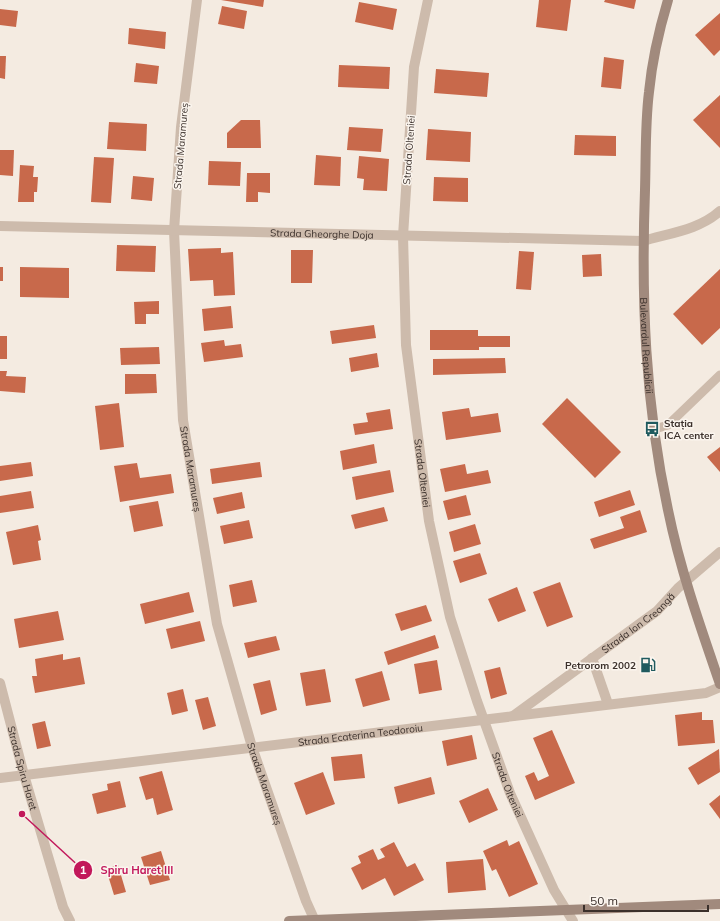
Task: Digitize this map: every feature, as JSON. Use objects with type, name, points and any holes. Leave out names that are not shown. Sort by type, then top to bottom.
[{"type":"main road","name":"Bulevardul Republicii","points":[[668,0],[660,27],[649,93],[643,241],[644,324],[648,384],[668,509],[686,582],[720,684]]},
{"type":"main road","points":[[290,921],[720,904]]},
{"type":"street","name":"Strada Maramureș","points":[[197,0],[181,127],[174,231],[183,420],[217,624],[252,747],[306,900],[315,920]]},
{"type":"street","name":"Strada Olteniei","points":[[428,0],[414,67],[403,236],[406,345],[428,522],[450,617],[510,793],[554,890],[573,921]]},
{"type":"street","name":"Strada Gheorghe Doja","points":[[0,226],[643,241],[700,226],[720,211]]},
{"type":"street","name":"Strada Ion Creangă","points":[[513,716],[657,611],[686,582],[720,552]]},
{"type":"street","points":[[592,658],[608,704]]},
{"type":"street","name":"Strada Spiru Haret","points":[[0,683],[24,775],[63,908],[70,921]]},
{"type":"street","name":"Strada Ecaterina Teodoroiu","points":[[0,778],[706,693],[720,687]]},
{"type":"lane","points":[[655,429],[668,425],[720,375]]},
{"type":"building","points":[[221,0],[264,0],[263,7]]},
{"type":"building","points":[[539,0],[571,0],[567,31],[536,27]]},
{"type":"building","points":[[605,0],[636,0],[634,9],[604,2]]},
{"type":"building","points":[[359,2],[397,9],[393,30],[355,22]]},
{"type":"building","points":[[222,6],[247,11],[244,29],[218,24]]},
{"type":"building","points":[[0,9],[18,11],[16,27],[0,25]]},
{"type":"building","points":[[720,13],[720,50],[714,56],[695,35]]},
{"type":"building","points":[[129,28],[166,32],[165,49],[128,44]]},
{"type":"building","points":[[0,56],[6,56],[5,79],[0,78]]},
{"type":"building","points":[[604,57],[624,60],[621,89],[601,87]]},
{"type":"building","points":[[136,63],[159,66],[157,84],[134,82]]},
{"type":"building","points":[[339,65],[390,67],[389,89],[338,87]]},
{"type":"building","points":[[436,69],[489,73],[487,97],[434,93]]},
{"type":"building","points":[[720,95],[720,148],[693,120]]},
{"type":"building","points":[[241,120],[260,120],[261,148],[227,148],[227,133]]},
{"type":"building","points":[[109,122],[147,124],[146,151],[107,149]]},
{"type":"building","points":[[349,127],[383,129],[381,152],[347,150]]},
{"type":"building","points":[[428,129],[471,132],[470,162],[426,160]]},
{"type":"building","points":[[575,135],[616,136],[616,156],[574,155]]},
{"type":"building","points":[[0,150],[14,150],[13,176],[0,175]]},
{"type":"building","points":[[316,155],[341,157],[340,186],[314,185]]},
{"type":"building","points":[[359,156],[389,159],[387,191],[363,190],[364,179],[357,178]]},
{"type":"building","points":[[94,157],[114,158],[111,203],[91,202]]},
{"type":"building","points":[[209,161],[241,162],[240,186],[208,185]]},
{"type":"building","points":[[20,165],[34,166],[33,177],[38,177],[37,192],[34,192],[34,202],[18,202]]},
{"type":"building","points":[[247,173],[270,173],[270,193],[258,192],[258,202],[246,202]]},
{"type":"building","points":[[133,176],[154,178],[152,201],[131,199]]},
{"type":"building","points":[[434,177],[468,178],[468,202],[433,201]]},
{"type":"building","points":[[117,245],[156,246],[155,272],[116,271]]},
{"type":"building","points":[[221,248],[221,253],[233,252],[235,295],[214,296],[213,280],[190,281],[188,249]]},
{"type":"building","points":[[291,250],[313,250],[312,283],[291,283]]},
{"type":"building","points":[[519,251],[534,252],[531,290],[516,289]]},
{"type":"building","points":[[601,254],[602,276],[583,277],[582,255]]},
{"type":"building","points":[[0,267],[3,267],[3,281],[0,281]]},
{"type":"building","points":[[20,267],[69,268],[69,298],[20,297]]},
{"type":"building","points":[[720,269],[720,328],[702,345],[673,314]]},
{"type":"building","points":[[159,301],[159,314],[146,314],[146,324],[135,324],[134,302]]},
{"type":"building","points":[[231,306],[233,328],[204,331],[202,309]]},
{"type":"building","points":[[374,325],[376,338],[332,344],[330,331]]},
{"type":"building","points":[[430,330],[478,330],[478,336],[510,336],[510,347],[479,347],[479,350],[430,350]]},
{"type":"building","points":[[0,336],[7,336],[7,359],[0,359]]},
{"type":"building","points":[[224,340],[225,346],[241,344],[243,357],[204,362],[201,343]]},
{"type":"building","points":[[159,347],[160,364],[121,365],[120,348]]},
{"type":"building","points":[[377,353],[379,367],[351,372],[349,358]]},
{"type":"building","points":[[505,358],[506,373],[433,375],[433,359]]},
{"type":"building","points":[[0,371],[7,371],[6,376],[26,377],[25,393],[0,391]]},
{"type":"building","points":[[125,374],[156,374],[157,393],[125,394]]},
{"type":"building","points":[[567,398],[621,452],[595,478],[542,424]]},
{"type":"building","points":[[119,403],[124,447],[100,450],[95,406]]},
{"type":"building","points":[[469,408],[471,417],[498,413],[501,432],[446,440],[442,412]]},
{"type":"building","points":[[390,409],[393,429],[355,435],[353,424],[368,422],[366,413]]},
{"type":"building","points":[[374,444],[377,463],[343,470],[340,451]]},
{"type":"building","points":[[720,447],[720,472],[707,457]]},
{"type":"building","points":[[31,462],[33,476],[0,481],[0,466]]},
{"type":"building","points":[[260,462],[262,477],[212,484],[210,469]]},
{"type":"building","points":[[137,463],[140,478],[171,474],[174,493],[120,502],[114,466]]},
{"type":"building","points":[[465,464],[467,474],[488,470],[491,483],[445,492],[440,469]]},
{"type":"building","points":[[390,470],[394,492],[356,500],[352,477]]},
{"type":"building","points":[[630,490],[635,505],[599,517],[594,502]]},
{"type":"building","points":[[31,491],[34,508],[0,513],[0,496]]},
{"type":"building","points":[[242,492],[245,508],[217,514],[213,498]]},
{"type":"building","points":[[466,495],[471,515],[448,520],[443,501]]},
{"type":"building","points":[[158,501],[163,526],[134,532],[129,506]]},
{"type":"building","points":[[384,507],[388,521],[355,529],[351,515]]},
{"type":"building","points":[[640,510],[647,532],[594,549],[590,539],[624,528],[620,517]]},
{"type":"building","points":[[249,520],[253,538],[224,544],[220,526]]},
{"type":"building","points":[[475,524],[481,544],[454,552],[449,532]]},
{"type":"building","points":[[38,525],[41,540],[38,541],[41,560],[13,565],[6,532]]},
{"type":"building","points":[[480,553],[487,574],[460,583],[453,561]]},
{"type":"building","points":[[252,580],[257,602],[233,607],[229,585]]},
{"type":"building","points":[[560,582],[573,617],[547,627],[533,592]]},
{"type":"building","points":[[517,587],[526,611],[498,622],[488,599]]},
{"type":"building","points":[[189,592],[194,612],[145,624],[140,604]]},
{"type":"building","points":[[426,605],[432,621],[401,631],[395,614]]},
{"type":"building","points":[[58,611],[64,640],[19,648],[14,619]]},
{"type":"building","points":[[200,621],[205,641],[171,649],[166,629]]},
{"type":"building","points":[[435,635],[439,648],[388,665],[384,652]]},
{"type":"building","points":[[276,636],[280,650],[248,658],[244,643]]},
{"type":"building","points":[[63,654],[63,660],[80,657],[85,684],[35,693],[32,676],[37,676],[35,659]]},
{"type":"building","points":[[437,660],[442,690],[419,694],[414,664]]},
{"type":"building","points":[[500,667],[507,694],[491,699],[484,671]]},
{"type":"building","points":[[325,669],[331,702],[306,706],[300,673]]},
{"type":"building","points":[[382,671],[390,700],[363,707],[355,679]]},
{"type":"building","points":[[270,680],[277,710],[261,715],[253,684]]},
{"type":"building","points":[[183,689],[188,711],[172,715],[167,693]]},
{"type":"building","points":[[208,697],[216,726],[203,730],[195,700]]},
{"type":"building","points":[[702,712],[702,720],[713,720],[715,743],[678,746],[675,715]]},
{"type":"building","points":[[45,721],[51,746],[37,749],[32,724]]},
{"type":"building","points":[[552,730],[575,783],[535,800],[525,776],[534,772],[538,781],[549,776],[533,738]]},
{"type":"building","points":[[472,735],[477,759],[447,766],[442,741]]},
{"type":"building","points":[[719,749],[720,772],[698,785],[688,768]]},
{"type":"building","points":[[362,754],[365,778],[334,781],[331,757]]},
{"type":"building","points":[[162,771],[173,810],[157,815],[153,798],[146,800],[139,777]]},
{"type":"building","points":[[323,772],[335,804],[306,815],[294,783]]},
{"type":"building","points":[[431,777],[435,794],[398,804],[394,787]]},
{"type":"building","points":[[120,781],[126,807],[97,814],[92,794],[108,790],[107,784]]},
{"type":"building","points":[[488,788],[498,810],[469,823],[459,801]]},
{"type":"building","points":[[720,795],[720,819],[709,804]]},
{"type":"building","points":[[507,840],[509,846],[519,841],[538,884],[509,897],[496,869],[492,871],[483,851]]},
{"type":"building","points":[[394,842],[407,867],[415,863],[424,880],[394,896],[385,878],[362,890],[351,868],[361,863],[358,856],[373,849],[378,860],[385,857],[380,849]]},
{"type":"building","points":[[161,851],[170,880],[150,885],[141,857]]},
{"type":"building","points":[[483,859],[486,890],[448,893],[446,862]]},
{"type":"building","points":[[118,865],[126,892],[114,895],[106,869]]},
{"type":"place","name":"Stația ICA center","points":[[652,429]]},
{"type":"place","name":"Petrorom 2002","points":[[648,665]]},
{"type":"place","name":"Spiru Haret III","points":[[22,814]]}]
